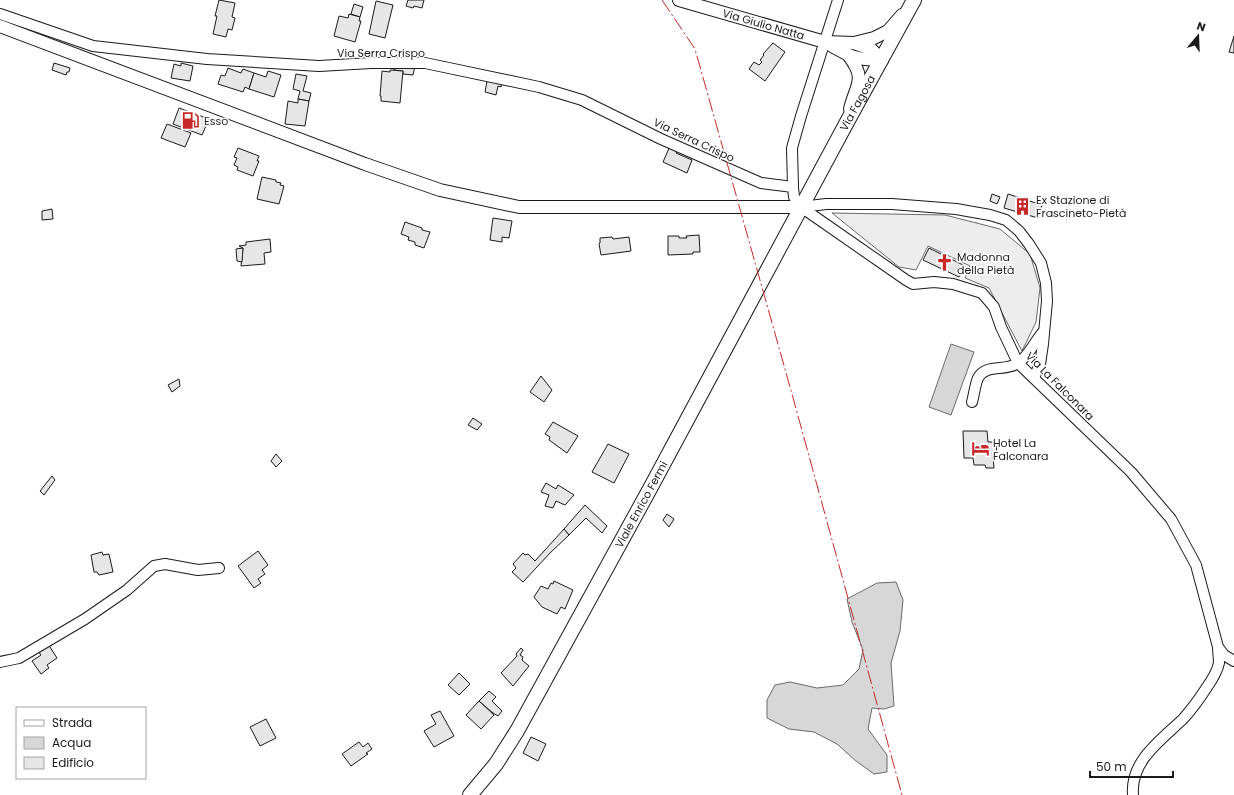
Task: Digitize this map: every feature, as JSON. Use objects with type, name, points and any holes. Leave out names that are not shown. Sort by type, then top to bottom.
[{"type":"main road","name":"Via Fagosa","points":[[801,207],[912,3]]},
{"type":"main road","name":"Viale Enrico Fermi","points":[[470,795],[496,764],[517,731],[648,492],[801,207]]},
{"type":"street","name":"Via Giulio Natta","points":[[679,0],[825,42]]},
{"type":"street","points":[[801,207],[794,197],[792,148],[800,116],[838,0]]},
{"type":"street","points":[[825,42],[854,43],[874,38],[888,31],[912,3]]},
{"type":"street","name":"Via Serra Crispo","points":[[0,14],[93,46],[207,59],[311,65],[370,63],[426,64],[539,86],[582,100],[661,139],[761,183],[793,187]]},
{"type":"street","points":[[0,26],[365,164],[440,190],[519,207],[801,207],[826,204],[899,205],[956,208],[1006,220],[1019,231],[1029,244],[1041,263],[1046,283],[1047,302],[1043,344],[1040,364],[1034,378]]},
{"type":"street","points":[[825,42],[849,56],[865,60],[882,60]]},
{"type":"street","points":[[854,43],[871,49],[882,60]]},
{"type":"street","points":[[847,122],[852,100],[859,82],[857,67],[849,56]]},
{"type":"street","name":"Via La Falconara","points":[[801,207],[913,284],[934,282],[953,284],[982,293],[994,308],[1018,363],[1131,472],[1171,519],[1196,565],[1218,647],[1219,663],[1214,676],[1199,699],[1184,717],[1145,755],[1133,780],[1132,795]]},
{"type":"street","points":[[972,402],[979,377],[988,369],[1007,368],[1018,363],[1026,356],[1043,332]]},
{"type":"street","points":[[0,662],[19,658],[85,619],[127,590],[154,566],[165,564],[198,570],[219,568]]},
{"type":"street","points":[[1218,647],[1224,655],[1234,660]]},
{"type":"shaded area","points":[[832,213],[945,215],[1000,229],[1030,254],[1040,288],[1036,322],[1022,351],[989,288],[965,278],[970,266],[928,246],[916,270],[899,267]]},
{"type":"water","points":[[951,344],[974,352],[951,415],[929,407]]},
{"type":"water","points":[[896,582],[903,600],[900,631],[891,663],[894,706],[884,709],[872,708],[868,729],[887,755],[887,772],[874,774],[856,761],[837,744],[814,732],[789,729],[767,718],[767,700],[775,685],[790,682],[817,688],[843,685],[859,669],[863,650],[852,622],[847,599],[877,583]]},
{"type":"building","points":[[219,0],[235,3],[232,17],[235,18],[232,30],[228,29],[226,37],[213,34]]},
{"type":"building","points":[[408,0],[424,0],[422,8],[406,6]]},
{"type":"building","points":[[376,1],[393,5],[385,38],[369,34]]},
{"type":"building","points":[[354,4],[363,7],[360,17],[351,14]]},
{"type":"building","points":[[349,14],[360,17],[359,21],[361,21],[355,42],[334,36],[339,16],[348,18]]},
{"type":"building","points":[[1234,36],[1234,53],[1229,52]]},
{"type":"building","points":[[773,43],[785,52],[765,81],[749,69],[754,62],[759,65],[762,62],[760,60],[764,55],[763,54]]},
{"type":"building","points":[[54,63],[70,68],[69,72],[67,72],[66,75],[52,70]]},
{"type":"building","points":[[181,63],[193,66],[190,81],[171,78],[174,64],[181,66]]},
{"type":"building","points":[[394,64],[415,66],[413,75],[403,74],[403,71],[394,70]]},
{"type":"building","points":[[228,68],[241,73],[243,69],[254,73],[249,89],[245,87],[243,92],[218,84],[221,75],[225,76]]},
{"type":"building","points":[[390,70],[403,71],[400,103],[381,101],[382,71],[390,72]]},
{"type":"building","points":[[268,71],[281,75],[274,97],[249,89],[254,73],[266,77]]},
{"type":"building","points":[[296,74],[307,76],[303,91],[311,93],[309,101],[298,99],[300,91],[293,89]]},
{"type":"building","points":[[488,76],[503,79],[501,87],[498,86],[496,95],[485,92]]},
{"type":"building","points":[[298,99],[309,101],[305,126],[285,124],[288,101],[298,103]]},
{"type":"building","name":"Esso","points":[[179,108],[209,119],[202,135],[173,124]]},
{"type":"building","points":[[167,124],[191,133],[185,147],[161,138]]},
{"type":"building","points":[[670,146],[678,149],[676,153],[692,160],[687,173],[663,162]]},
{"type":"building","points":[[238,148],[259,156],[257,161],[259,161],[253,176],[237,170],[238,167],[234,165],[237,158],[234,157]]},
{"type":"building","points":[[262,177],[276,180],[276,182],[281,183],[280,185],[284,186],[279,204],[257,199]]},
{"type":"building","points":[[992,194],[1000,197],[997,204],[990,201]]},
{"type":"building","name":"Ex Stazione di Frascineto-Pietà","points":[[1008,194],[1042,205],[1038,218],[1004,208]]},
{"type":"building","points":[[52,209],[53,219],[42,220],[42,211]]},
{"type":"building","points":[[493,218],[512,221],[509,238],[502,237],[502,242],[490,240]]},
{"type":"building","points":[[405,222],[430,232],[424,248],[415,245],[415,242],[408,240],[409,237],[401,234]]},
{"type":"building","points":[[699,235],[700,252],[693,252],[693,254],[668,255],[668,236],[687,238],[686,236]]},
{"type":"building","points":[[612,237],[613,239],[629,237],[631,251],[601,255],[599,244],[600,238]]},
{"type":"building","points":[[270,239],[271,252],[264,253],[265,264],[241,266],[243,248],[239,246],[246,245],[246,242]]},
{"type":"building","points":[[243,248],[242,262],[237,261],[236,249]]},
{"type":"building","name":"Madonna della Pietà","points":[[929,248],[965,266],[959,277],[923,260]]},
{"type":"building","points":[[541,376],[552,390],[544,402],[530,392]]},
{"type":"building","points":[[179,379],[180,386],[172,392],[168,385]]},
{"type":"building","points":[[473,418],[482,424],[477,430],[468,425]]},
{"type":"building","points":[[553,422],[578,436],[567,453],[549,440],[550,437],[545,434]]},
{"type":"building","name":"Hotel La Falconara","points":[[963,431],[987,431],[988,442],[996,442],[997,456],[993,456],[994,468],[986,468],[985,465],[974,465],[973,458],[964,458]]},
{"type":"building","points":[[608,444],[629,454],[614,483],[592,472]]},
{"type":"building","points":[[276,454],[282,461],[276,467],[271,461]]},
{"type":"building","points":[[52,476],[55,480],[44,495],[40,491]]},
{"type":"building","points":[[546,483],[556,489],[558,485],[574,495],[565,505],[556,501],[553,508],[545,506],[549,495],[541,492]]},
{"type":"building","points":[[585,505],[607,526],[602,533],[586,518],[569,535],[564,529]]},
{"type":"building","points":[[667,514],[674,519],[669,527],[663,520]]},
{"type":"building","points":[[564,529],[569,535],[523,582],[512,572],[516,568],[513,564],[523,553],[525,555],[528,554],[535,561]]},
{"type":"building","points":[[258,551],[268,565],[262,570],[265,574],[258,579],[261,583],[254,588],[238,566]]},
{"type":"building","points":[[102,552],[103,555],[109,554],[113,572],[99,575],[97,572],[94,572],[91,555]]},
{"type":"building","points":[[554,581],[573,590],[565,609],[561,607],[557,614],[542,607],[534,597],[541,586],[548,589]]},
{"type":"building","points":[[48,644],[57,658],[47,665],[49,668],[41,674],[32,661],[41,655],[38,651]]},
{"type":"building","points":[[521,648],[523,650],[520,655],[523,657],[522,660],[529,666],[513,686],[501,673],[517,656],[516,654]]},
{"type":"building","points":[[459,673],[470,684],[459,695],[448,685]]},
{"type":"building","points":[[489,691],[496,697],[492,701],[502,711],[498,716],[479,701]]},
{"type":"building","points":[[479,701],[494,715],[481,729],[466,715]]},
{"type":"building","points":[[440,711],[454,736],[434,747],[424,731],[436,724],[431,715]]},
{"type":"building","points":[[266,719],[276,738],[260,746],[250,727]]},
{"type":"building","points":[[531,737],[546,744],[538,761],[523,753]]},
{"type":"building","points":[[359,742],[363,747],[368,743],[372,749],[366,753],[368,754],[351,766],[342,754]]},
{"type":"power","points":[[662,0],[695,49],[792,394],[902,795]]},
{"type":"place","name":"Esso","points":[[191,121]]},
{"type":"place","name":"Ex Stazione di Frascineto-Pietà","points":[[1023,206]]},
{"type":"place","name":"Madonna della Pietà","points":[[944,263]]},
{"type":"place","name":"Hotel La Falconara","points":[[980,449]]}]
